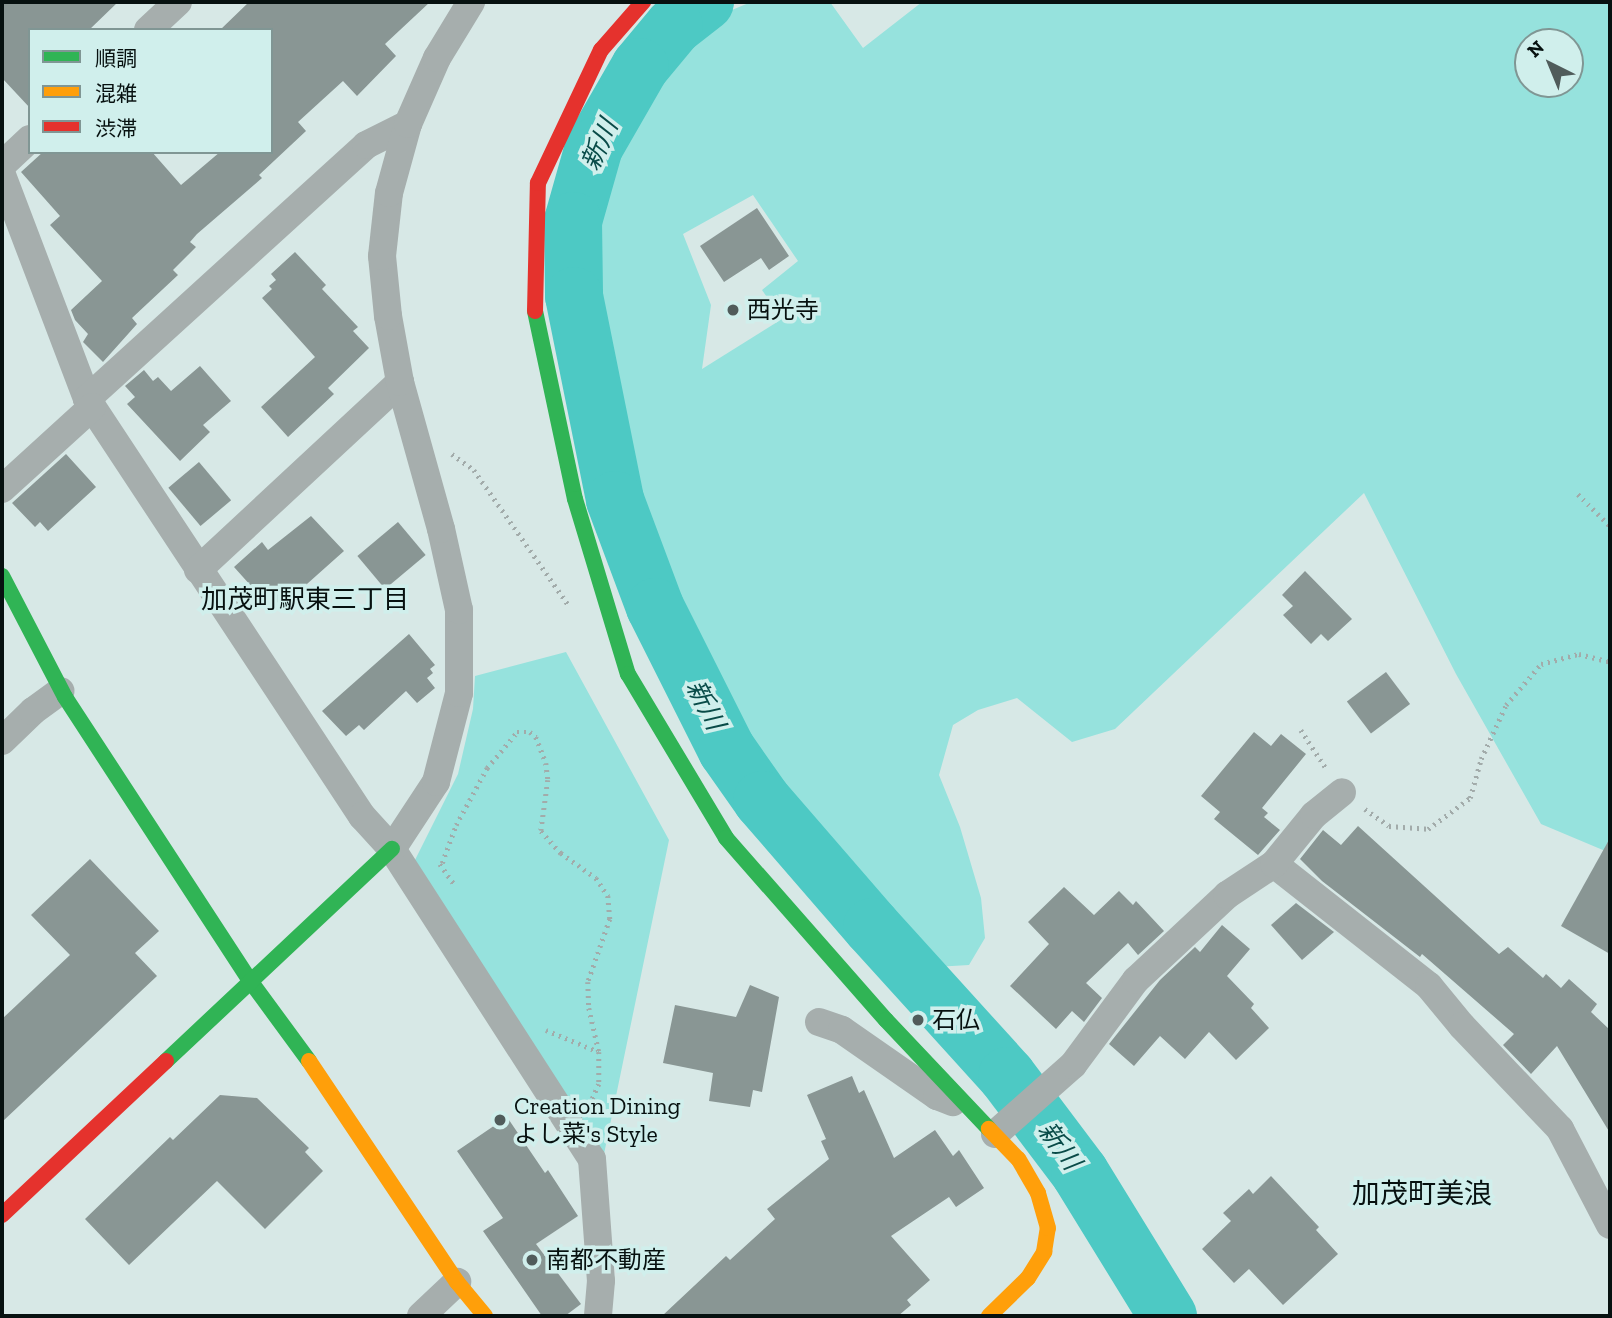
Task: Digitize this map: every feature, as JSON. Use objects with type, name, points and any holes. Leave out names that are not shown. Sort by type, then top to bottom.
[{"type":"street","points":[[150,28],[178,2]]},
{"type":"street","points":[[643,2],[601,50],[538,183],[533,301],[575,499],[628,674],[726,838],[886,1020],[969,1108],[999,1129],[1038,1193],[1048,1228],[1044,1252],[1028,1278],[989,1316]]},
{"type":"street","points":[[2,1215],[392,849],[436,782],[459,692],[459,610],[441,529],[400,383],[388,316],[382,256],[389,193],[408,124],[437,58],[468,3]]},
{"type":"street","points":[[2,489],[366,145],[408,124]]},
{"type":"street","points":[[2,165],[28,141]]},
{"type":"street","points":[[2,175],[90,403],[362,816],[392,849],[592,1159],[601,1281],[598,1316]]},
{"type":"street","points":[[198,570],[400,383]]},
{"type":"street","points":[[2,576],[61,691],[251,982],[287,1028],[457,1282],[485,1316]]},
{"type":"street","points":[[25,654],[61,691]]},
{"type":"street","points":[[2,741],[33,711],[61,691]]},
{"type":"street","points":[[999,1129],[1073,1065],[1095,1031],[1136,980],[1227,895],[1275,864],[1314,815],[1342,792]]},
{"type":"street","points":[[1275,864],[1429,986],[1462,1026],[1560,1129],[1610,1225]]},
{"type":"street","points":[[819,1022],[856,1039],[937,1096],[969,1108]]},
{"type":"street","points":[[421,1316],[457,1282]]},
{"type":"path","points":[[447,451],[474,470],[571,608]]},
{"type":"path","points":[[1578,494],[1610,526]]},
{"type":"path","points":[[1301,730],[1342,792],[1389,826],[1428,829],[1470,798],[1481,759],[1506,705],[1541,664],[1579,654],[1610,662]]},
{"type":"path","points":[[442,863],[456,825],[487,768],[517,732],[530,732],[536,737],[548,780],[541,831],[569,860],[596,878],[608,896],[610,919],[588,982],[589,1008],[600,1052]]},
{"type":"shaded area","points":[[751,2],[830,2],[863,48],[922,2],[1610,2],[1610,853],[1541,824],[1456,674],[1364,493],[1115,729],[1072,742],[1017,698],[978,710],[953,725],[939,775],[960,827],[981,898],[985,938],[969,965],[918,968],[748,767],[696,675],[645,553],[597,379],[583,216],[623,124],[713,18]],"holes":[[[753,195],[798,261],[762,290],[782,319],[702,369],[711,305],[683,234]]]},
{"type":"shaded area","points":[[566,652],[669,840],[604,1154],[413,864],[458,774],[473,709],[475,676]]},
{"type":"building","points":[[2,2],[118,2],[91,28],[28,28],[28,106],[2,78]]},
{"type":"building","points":[[249,2],[430,2],[385,44],[396,56],[357,96],[343,81],[298,122],[306,131],[259,175],[262,178],[197,234],[190,242],[196,247],[173,270],[178,275],[132,318],[137,324],[103,362],[83,342],[88,334],[75,320],[71,310],[102,281],[50,225],[60,216],[21,172],[41,154],[154,154],[181,185],[218,154],[273,154],[273,28],[222,28]]},
{"type":"building","points":[[757,208],[789,256],[769,270],[761,258],[724,282],[700,246]]},
{"type":"building","points":[[295,252],[326,285],[322,289],[358,327],[353,331],[369,348],[328,388],[334,394],[288,437],[261,407],[315,357],[262,298],[272,289],[269,286],[276,280],[271,274]]},
{"type":"building","points":[[200,366],[231,401],[203,425],[210,432],[180,461],[127,404],[135,397],[125,386],[144,370],[153,381],[158,377],[171,391]]},
{"type":"building","points":[[66,454],[96,487],[48,531],[40,522],[35,527],[12,503]]},
{"type":"building","points":[[199,462],[231,500],[200,526],[168,488]]},
{"type":"building","points":[[311,516],[344,551],[289,600],[285,596],[271,608],[234,567],[262,542],[268,550]]},
{"type":"building","points":[[398,522],[426,555],[385,589],[357,556]]},
{"type":"building","points":[[1305,571],[1352,619],[1328,641],[1321,634],[1311,644],[1283,615],[1293,606],[1282,595]]},
{"type":"building","points":[[409,634],[435,665],[430,669],[433,673],[427,678],[435,688],[417,703],[406,691],[364,730],[359,725],[346,736],[322,711]]},
{"type":"building","points":[[1386,672],[1410,704],[1371,733],[1347,701]]},
{"type":"building","points":[[1254,732],[1271,746],[1281,734],[1306,754],[1262,808],[1268,813],[1264,817],[1280,830],[1258,855],[1214,819],[1220,812],[1201,796]]},
{"type":"building","points":[[1358,826],[1499,954],[1508,947],[1543,978],[1546,974],[1561,988],[1569,979],[1597,1004],[1591,1012],[1610,1030],[1610,1133],[1557,1046],[1531,1074],[1503,1045],[1514,1034],[1422,954],[1420,957],[1322,881],[1300,859],[1323,830],[1341,845]]},
{"type":"building","points":[[1610,838],[1610,954],[1561,926]]},
{"type":"building","points":[[90,859],[159,931],[135,953],[157,976],[2,1122],[2,1019],[70,955],[31,915]]},
{"type":"building","points":[[1064,887],[1094,915],[1119,891],[1133,905],[1136,901],[1164,931],[1138,955],[1128,943],[1086,983],[1102,998],[1084,1022],[1072,1011],[1056,1029],[1010,986],[1049,944],[1028,922]]},
{"type":"building","points":[[1296,903],[1334,932],[1302,960],[1271,925]]},
{"type":"building","points":[[1222,925],[1250,949],[1227,976],[1254,1004],[1251,1008],[1269,1028],[1236,1060],[1209,1032],[1185,1059],[1160,1036],[1134,1066],[1109,1044],[1160,980],[1195,947],[1200,952]]},
{"type":"building","points":[[750,985],[779,997],[762,1092],[753,1090],[750,1107],[709,1101],[713,1073],[663,1063],[675,1005],[736,1017]]},
{"type":"building","points":[[852,1076],[859,1093],[864,1090],[894,1158],[935,1130],[953,1156],[959,1150],[984,1188],[956,1207],[949,1197],[891,1236],[930,1280],[907,1300],[911,1305],[898,1316],[662,1316],[726,1256],[730,1260],[775,1219],[767,1209],[829,1159],[821,1141],[826,1139],[807,1095]]},
{"type":"building","points":[[220,1095],[257,1098],[309,1148],[305,1152],[323,1171],[265,1229],[217,1181],[129,1265],[85,1219],[170,1137],[173,1140]]},
{"type":"building","points":[[507,1117],[545,1173],[548,1170],[578,1216],[536,1244],[581,1304],[565,1316],[542,1316],[483,1231],[503,1218],[457,1151]]},
{"type":"building","points":[[1271,1176],[1319,1227],[1316,1230],[1338,1254],[1283,1305],[1249,1269],[1234,1283],[1202,1249],[1231,1221],[1223,1213],[1249,1189],[1253,1194]]},
{"type":"waterway","name":"新川","points":[[705,2],[674,26],[640,67],[594,147],[573,221],[574,296],[615,500],[655,607],[727,750],[762,800],[1007,1076],[1080,1173],[1168,1316]]},
{"type":"traffic: fast","points":[[535,311],[575,499],[628,674],[726,838],[886,1020],[989,1129]]},
{"type":"traffic: fast","points":[[2,576],[65,697],[251,982],[309,1061]]},
{"type":"traffic: fast","points":[[166,1061],[392,849]]},
{"type":"traffic: slow","points":[[309,1061],[457,1282],[485,1316]]},
{"type":"traffic: slow","points":[[989,1129],[1018,1159],[1038,1193],[1048,1228],[1044,1252],[1028,1278],[989,1316]]},
{"type":"traffic: jam","points":[[535,311],[538,183],[601,50],[643,2]]},
{"type":"traffic: jam","points":[[2,1215],[166,1061]]},
{"type":"place","name":"西光寺","points":[[733,310]]},
{"type":"place","name":"石仏","points":[[918,1020]]},
{"type":"place","name":"Creation Dining よし菜's Style","points":[[500,1120]]},
{"type":"place","name":"南都不動産","points":[[532,1260]]},
{"type":"district","name":"加茂町駅東三丁目","points":[[305,600]]},
{"type":"district","name":"加茂町美浪","points":[[1422,1194]]}]
